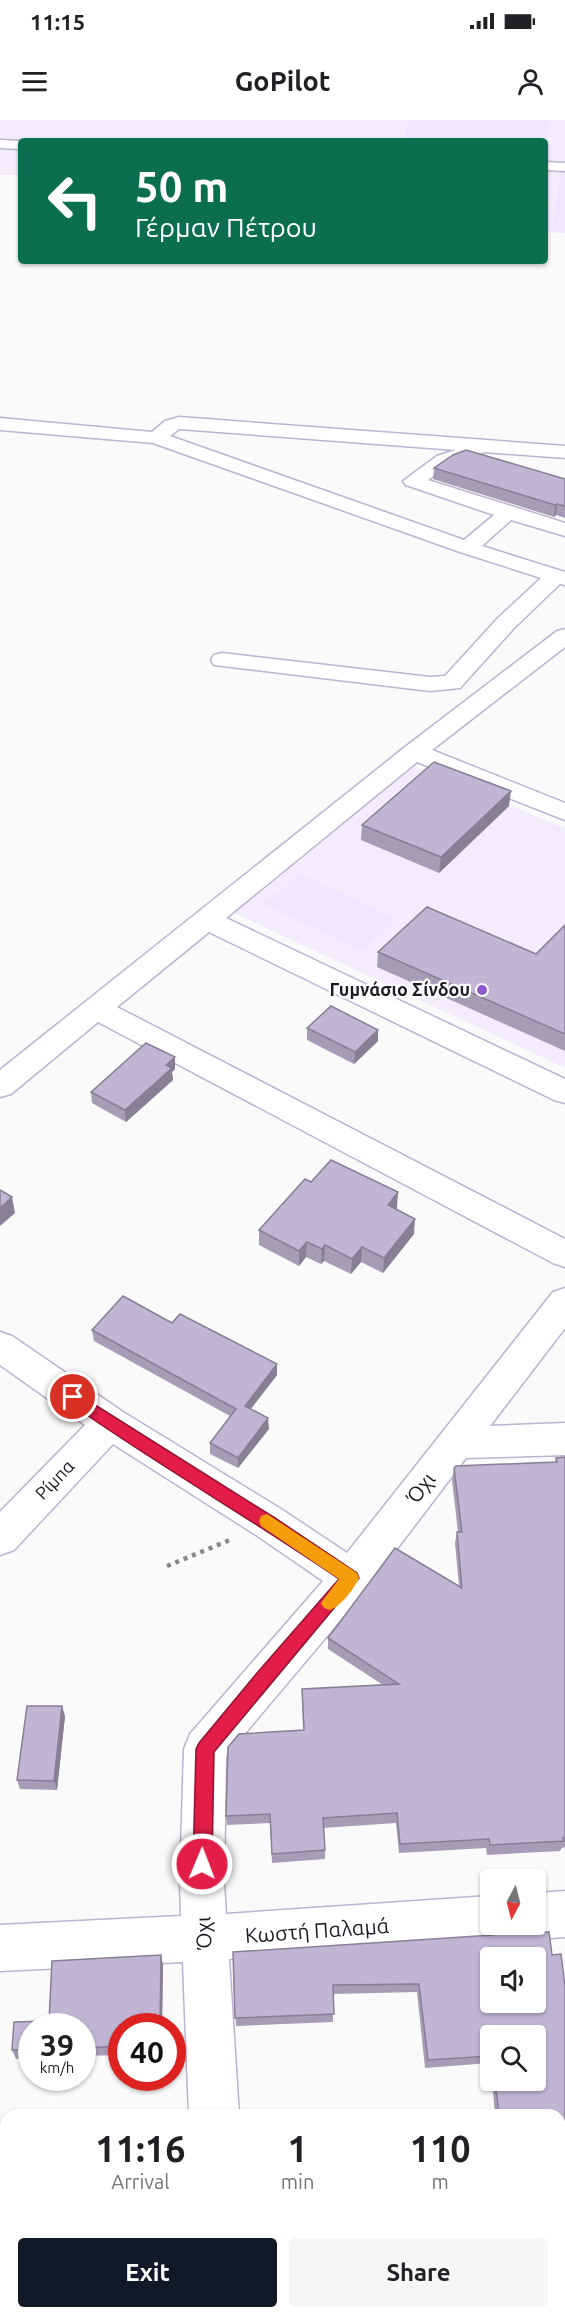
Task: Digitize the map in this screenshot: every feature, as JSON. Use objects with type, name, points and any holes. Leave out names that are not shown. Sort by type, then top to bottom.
[{"type":"street","points":[[0,144],[18,145]]},
{"type":"street","points":[[548,166],[565,167]]},
{"type":"street","points":[[156,438],[172,425],[179,423],[565,452]]},
{"type":"street","points":[[0,424],[156,438],[467,548],[560,578]]},
{"type":"street","points":[[486,446],[444,460],[413,481],[565,530]]},
{"type":"street","points":[[467,548],[508,513]]},
{"type":"street","points":[[222,660],[430,684],[452,683],[506,623],[560,578]]},
{"type":"street","points":[[0,1086],[414,752],[565,636]]},
{"type":"street","points":[[414,752],[565,812]]},
{"type":"street","points":[[205,919],[565,1092]]},
{"type":"street","points":[[95,1008],[565,1254]]},
{"type":"street","name":"Όχι","points":[[214,2109],[202,1872],[205,1749],[351,1578],[565,1302]]},
{"type":"street","points":[[0,1346],[110,1423],[270,1523],[351,1578]]},
{"type":"street","name":"Ρίμπα","points":[[0,1538],[110,1423]]},
{"type":"street","points":[[455,1443],[565,1439]]},
{"type":"street","points":[[546,1915],[565,1914]]},
{"type":"street","name":"Κωστή Παλαμά","points":[[0,1948],[204,1938],[480,1920]]},
{"type":"path","points":[[167,1566],[270,1523]]},
{"type":"shaded area","points":[[0,120],[565,120],[565,233],[548,232],[548,138],[18,138],[18,175],[0,175]]},
{"type":"shaded area","points":[[408,120],[548,120],[547,138],[404,138]]},
{"type":"shaded area","points":[[562,169],[565,170],[565,233],[552,231]]},
{"type":"shaded area","name":"Γυμνάσιο Σίνδου","points":[[414,766],[565,828],[565,1068],[232,912]]},
{"type":"shaded area","points":[[301,874],[397,919],[361,951],[264,904]]},
{"type":"building","points":[[466,450],[565,479],[565,506],[555,505],[434,468],[453,455]]},
{"type":"building","points":[[434,762],[511,791],[441,857],[362,825]]},
{"type":"building","points":[[427,907],[536,954],[565,925],[565,1034],[378,952]]},
{"type":"building","points":[[331,1006],[378,1030],[355,1052],[307,1028]]},
{"type":"building","points":[[146,1043],[175,1057],[166,1065],[172,1068],[125,1110],[91,1092]]},
{"type":"building","points":[[331,1160],[398,1192],[388,1205],[415,1219],[384,1258],[362,1247],[352,1259],[325,1245],[322,1249],[307,1242],[299,1251],[259,1230],[305,1179],[311,1182]]},
{"type":"building","points":[[0,1190],[12,1197],[0,1208]]},
{"type":"building","points":[[123,1296],[172,1323],[180,1314],[277,1364],[245,1406],[268,1418],[238,1458],[210,1443],[236,1409],[92,1330]]},
{"type":"building","points":[[565,1457],[564,1841],[490,1845],[489,1839],[400,1844],[397,1813],[323,1818],[325,1850],[272,1854],[270,1814],[226,1816],[228,1747],[239,1734],[304,1730],[302,1689],[399,1684],[328,1638],[395,1548],[462,1588],[457,1532],[462,1532],[454,1468],[456,1466],[557,1462],[556,1458]]},
{"type":"building","points":[[27,1706],[62,1706],[54,1781],[17,1780]]},
{"type":"building","points":[[546,1932],[549,1932],[552,1955],[561,1954],[565,1986],[565,2109],[498,2109],[496,2091],[546,2091],[546,2025],[480,2025],[480,2057],[428,2060],[419,1984],[333,1985],[334,2014],[235,2018],[233,1952],[493,1935],[546,1935]]},
{"type":"building","points":[[161,1955],[160,2013],[108,2013],[108,2047],[96,2047],[96,2013],[49,2013],[52,1961]]},
{"type":"building","points":[[14,2022],[18,2022],[18,2050],[12,2050]]},
{"type":"slow traffic","points":[[267,1521],[351,1578],[330,1603]]},
{"type":"place","name":"Γυμνάσιο Σίνδου","points":[[482,990]]},
{"type":"route","points":[[73,1397],[110,1423],[270,1523],[351,1578],[205,1749],[202,1864]]}]
